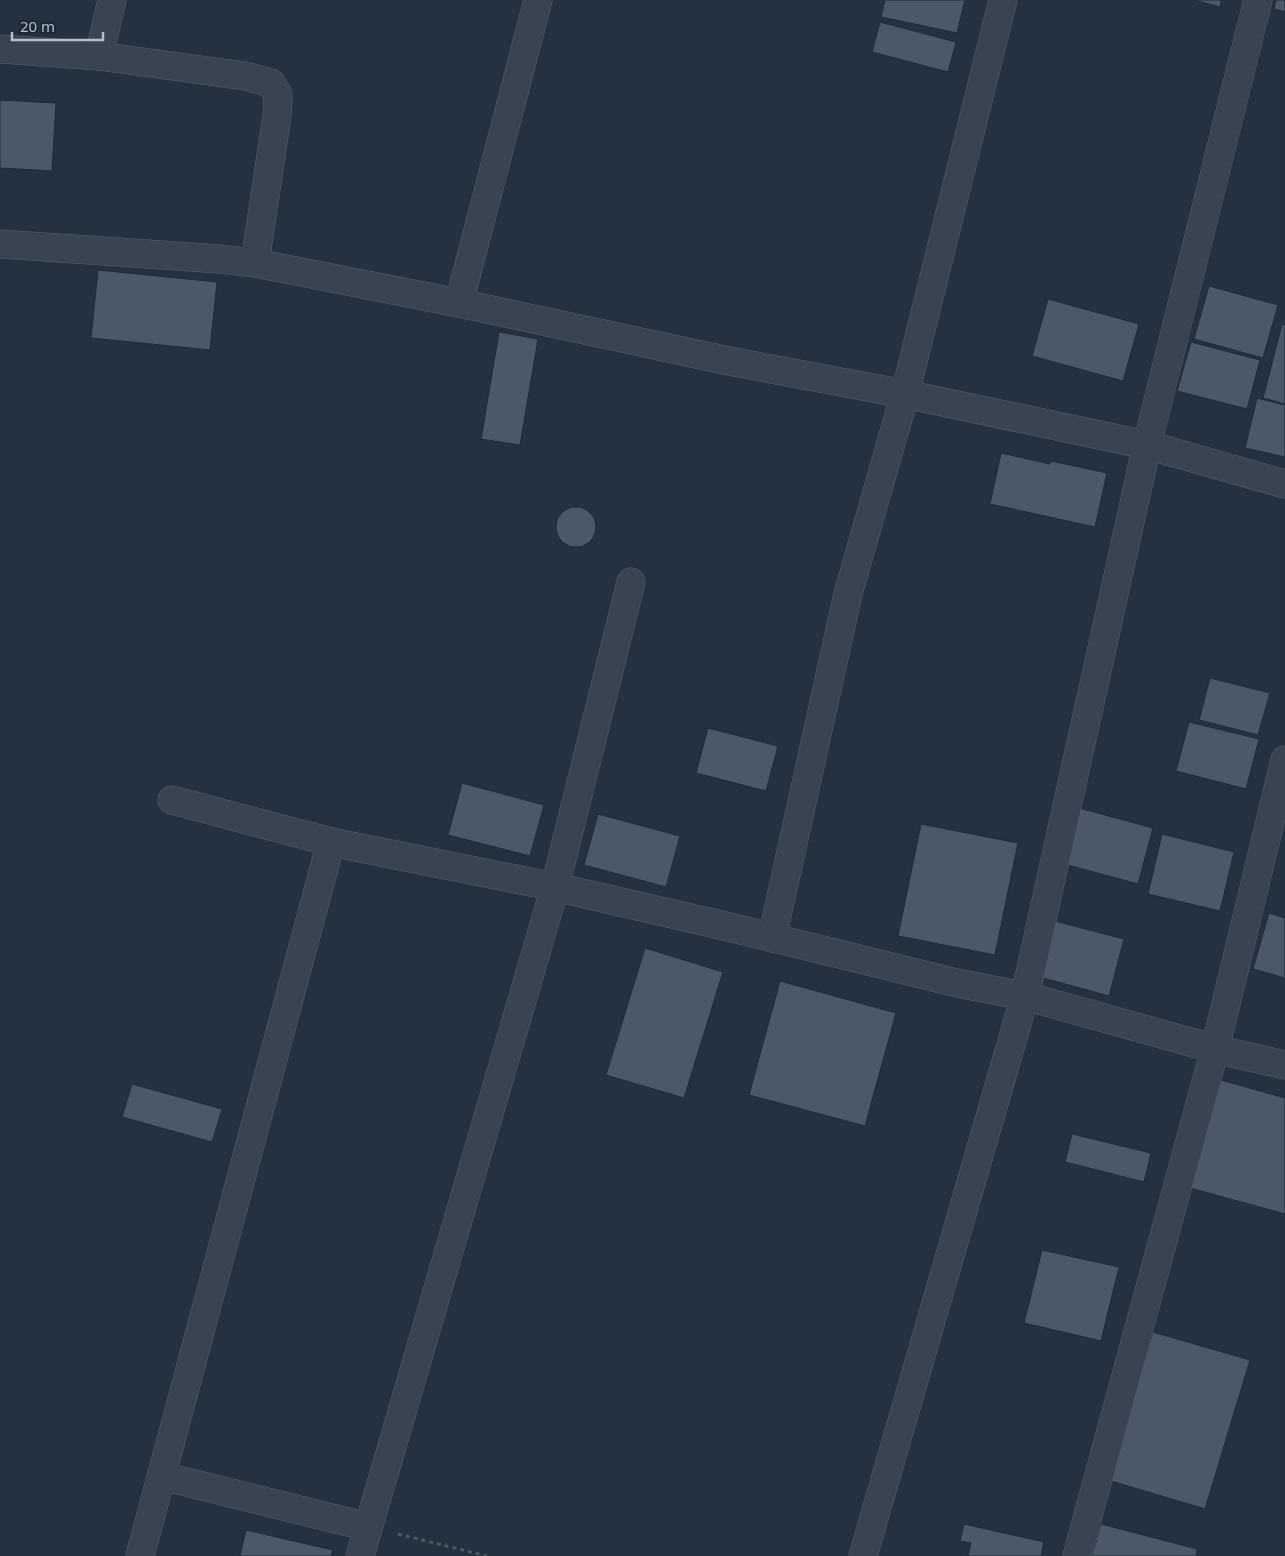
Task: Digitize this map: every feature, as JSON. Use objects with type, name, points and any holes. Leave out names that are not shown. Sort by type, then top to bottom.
[{"type":"street","points":[[99,56],[112,0]]},
{"type":"street","points":[[459,303],[538,0]]},
{"type":"street","points":[[772,938],[848,594],[905,394],[1003,0]]},
{"type":"street","points":[[863,1556],[1025,996],[1147,445],[1258,0]]},
{"type":"street","points":[[0,49],[99,56],[245,76],[272,83],[278,95],[277,115],[255,263]]},
{"type":"street","points":[[0,244],[255,263],[459,303],[724,360],[905,394],[1147,445],[1285,484]]},
{"type":"street","points":[[360,1556],[555,887],[631,582]]},
{"type":"street","points":[[1077,1556],[1215,1049],[1285,760]]},
{"type":"street","points":[[172,800],[331,842],[555,887],[957,983],[1025,996],[1215,1049],[1285,1065]]},
{"type":"street","points":[[140,1556],[331,842]]},
{"type":"street","points":[[162,1476],[368,1527]]},
{"type":"path","points":[[368,1527],[487,1556]]},
{"type":"building","points":[[885,0],[965,0],[957,33],[881,17]]},
{"type":"building","points":[[1194,0],[1221,0],[1220,7]]},
{"type":"building","points":[[1276,0],[1285,0],[1285,12],[1274,9]]},
{"type":"building","points":[[880,22],[956,42],[948,72],[872,52]]},
{"type":"building","points":[[0,100],[56,103],[52,171],[0,168]]},
{"type":"building","points":[[98,270],[217,282],[210,350],[91,338]]},
{"type":"building","points":[[1209,286],[1278,305],[1263,358],[1194,339]]},
{"type":"building","points":[[1048,299],[1139,324],[1123,381],[1032,356]]},
{"type":"building","points":[[1282,324],[1285,325],[1285,404],[1263,398]]},
{"type":"building","points":[[499,332],[538,339],[520,445],[481,439]]},
{"type":"building","points":[[1191,342],[1260,360],[1247,409],[1177,391]]},
{"type":"building","points":[[1257,398],[1285,405],[1285,457],[1245,448]]},
{"type":"building","points":[[1001,453],[1050,464],[1051,461],[1107,473],[1095,527],[990,504]]},
{"type":"building","points":[[576,507],[590,513],[596,527],[590,541],[576,547],[562,541],[556,527],[562,513]]},
{"type":"building","points":[[1210,678],[1270,693],[1258,735],[1199,720]]},
{"type":"building","points":[[1189,722],[1259,739],[1246,789],[1176,771]]},
{"type":"building","points":[[708,728],[778,746],[766,791],[696,773]]},
{"type":"building","points":[[462,783],[544,805],[530,856],[448,835]]},
{"type":"building","points":[[1079,808],[1153,828],[1138,884],[1064,864]]},
{"type":"building","points":[[598,814],[680,836],[666,887],[584,865]]},
{"type":"building","points":[[921,824],[1018,843],[995,955],[898,936]]},
{"type":"building","points":[[1162,834],[1234,852],[1220,911],[1148,894]]},
{"type":"building","points":[[1269,913],[1285,918],[1285,978],[1253,969]]},
{"type":"building","points":[[1051,920],[1124,939],[1109,996],[1036,976]]},
{"type":"building","points":[[645,948],[723,972],[684,1098],[606,1075]]},
{"type":"building","points":[[780,981],[896,1013],[865,1126],[749,1095]]},
{"type":"building","points":[[1221,1080],[1285,1098],[1285,1214],[1190,1188]]},
{"type":"building","points":[[132,1084],[222,1109],[212,1142],[122,1117]]},
{"type":"building","points":[[1072,1134],[1151,1153],[1144,1182],[1065,1162]]},
{"type":"building","points":[[1042,1250],[1119,1267],[1101,1341],[1024,1323]]},
{"type":"building","points":[[1153,1332],[1250,1360],[1205,1509],[1108,1480]]},
{"type":"building","points":[[964,1524],[1044,1542],[1041,1556],[968,1556],[971,1543],[960,1541]]},
{"type":"building","points":[[1101,1524],[1197,1549],[1196,1556],[1092,1556]]},
{"type":"building","points":[[246,1530],[333,1550],[331,1556],[240,1556]]}]
